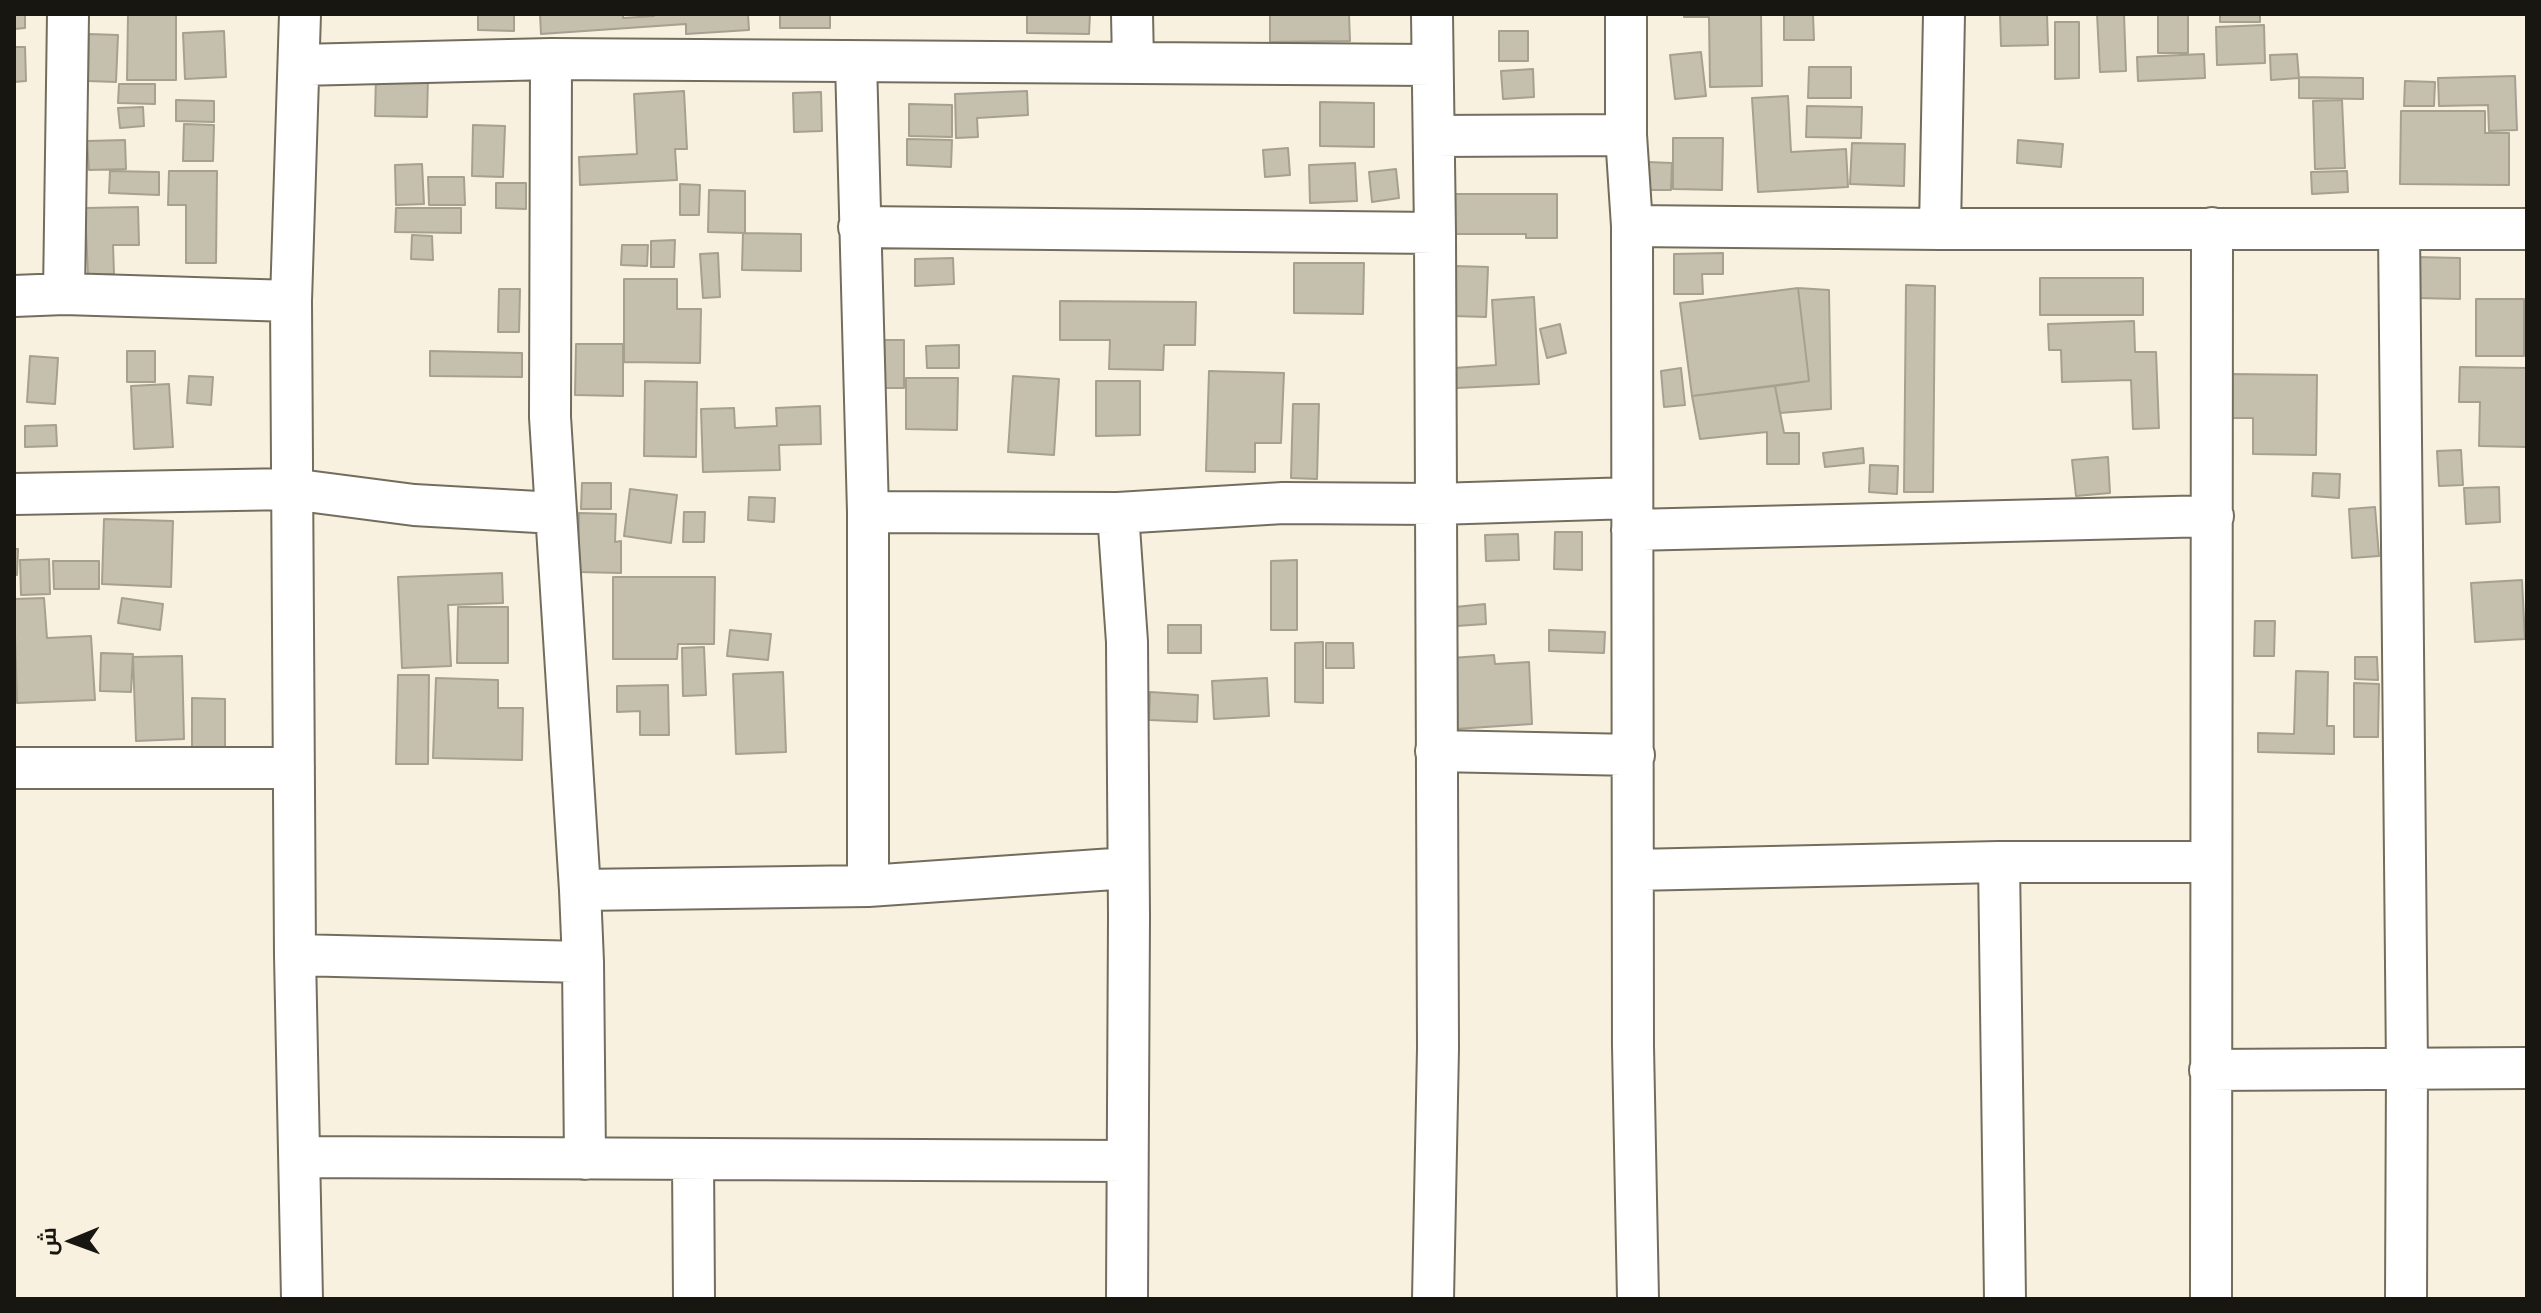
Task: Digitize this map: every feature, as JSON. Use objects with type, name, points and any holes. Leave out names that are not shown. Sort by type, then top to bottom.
[{"type":"street","points":[[64,294],[68,14]]},
{"type":"street","points":[[300,14],[291,301],[291,489],[302,1299]]},
{"type":"street","points":[[1132,14],[1133,62]]},
{"type":"street","points":[[1432,14],[1438,1048],[1433,1299]]},
{"type":"street","points":[[1626,14],[1626,135],[1632,226],[1633,1046],[1638,1299]]},
{"type":"street","points":[[1940,229],[1944,14]]},
{"type":"street","points":[[299,65],[551,59],[1432,65]]},
{"type":"street","points":[[551,59],[550,417],[580,890],[585,1159]]},
{"type":"street","points":[[856,62],[868,512],[868,886]]},
{"type":"street","points":[[1434,136],[1626,135]]},
{"type":"street","points":[[1632,226],[2527,229]]},
{"type":"street","points":[[859,227],[1435,233]]},
{"type":"street","points":[[2211,1299],[2212,228]]},
{"type":"street","points":[[2399,230],[2407,1068],[2406,1299]]},
{"type":"street","points":[[14,296],[64,294],[291,301]]},
{"type":"street","points":[[14,494],[291,489],[414,505],[555,513]]},
{"type":"street","points":[[868,512],[1118,513],[1283,503],[1436,504],[1632,514],[2213,516]]},
{"type":"street","points":[[1118,513],[1127,642],[1127,1299]]},
{"type":"street","points":[[1436,751],[1634,755]]},
{"type":"street","points":[[14,768],[294,768]]},
{"type":"street","points":[[1634,870],[1999,862],[2210,862]]},
{"type":"street","points":[[1999,862],[2005,1299]]},
{"type":"street","points":[[580,890],[868,886],[1128,868]]},
{"type":"street","points":[[295,955],[583,962]]},
{"type":"street","points":[[2210,1070],[2527,1068]]},
{"type":"street","points":[[300,1157],[1126,1161]]},
{"type":"street","points":[[693,1160],[694,1299]]},
{"type":"building","points":[[14,14],[25,14],[25,28],[14,29]]},
{"type":"building","points":[[128,14],[176,14],[176,80],[127,80]]},
{"type":"building","points":[[478,14],[514,14],[514,31],[478,30]]},
{"type":"building","points":[[540,14],[623,14],[623,18],[654,14],[748,14],[749,30],[686,34],[686,24],[541,34]]},
{"type":"building","points":[[780,14],[830,14],[830,28],[780,28]]},
{"type":"building","points":[[1027,14],[1090,14],[1089,34],[1027,33]]},
{"type":"building","points":[[1270,14],[1349,14],[1350,41],[1270,42]]},
{"type":"building","points":[[1684,14],[1761,14],[1762,86],[1710,87],[1709,17],[1684,17]]},
{"type":"building","points":[[1784,14],[1813,14],[1814,40],[1784,40]]},
{"type":"building","points":[[2000,14],[2047,14],[2048,45],[2001,46]]},
{"type":"building","points":[[2097,14],[2124,14],[2126,71],[2100,72]]},
{"type":"building","points":[[2158,14],[2188,15],[2188,53],[2158,53]]},
{"type":"building","points":[[2220,14],[2260,14],[2260,22],[2220,22]]},
{"type":"building","points":[[2055,22],[2079,22],[2079,78],[2055,79]]},
{"type":"building","points":[[2264,25],[2265,63],[2217,65],[2216,27]]},
{"type":"building","points":[[224,31],[226,77],[185,79],[183,33]]},
{"type":"building","points":[[1499,31],[1528,31],[1528,61],[1499,61]]},
{"type":"building","points":[[89,34],[118,35],[116,82],[88,81]]},
{"type":"building","points":[[14,47],[25,47],[26,81],[14,82]]},
{"type":"building","points":[[1701,52],[1706,96],[1675,99],[1670,55]]},
{"type":"building","points":[[2204,54],[2205,78],[2138,81],[2137,57]]},
{"type":"building","points":[[2297,54],[2299,78],[2271,80],[2270,55]]},
{"type":"building","points":[[1809,67],[1851,67],[1851,98],[1808,98]]},
{"type":"building","points":[[1533,69],[1534,97],[1503,99],[1501,71]]},
{"type":"building","points":[[376,75],[428,77],[427,117],[375,116]]},
{"type":"building","points":[[2515,76],[2517,130],[2489,131],[2488,105],[2439,106],[2438,78]]},
{"type":"building","points":[[2299,77],[2363,78],[2363,99],[2299,98]]},
{"type":"building","points":[[2405,81],[2435,82],[2434,106],[2404,106]]},
{"type":"building","points":[[119,84],[155,84],[155,104],[118,103]]},
{"type":"building","points":[[684,91],[687,149],[675,149],[677,180],[580,185],[579,157],[637,154],[634,94]]},
{"type":"building","points":[[1027,91],[1028,115],[977,118],[978,137],[956,138],[955,94]]},
{"type":"building","points":[[821,92],[822,131],[794,132],[793,93]]},
{"type":"building","points":[[1788,96],[1791,152],[1846,149],[1848,187],[1758,192],[1752,98]]},
{"type":"building","points":[[176,100],[214,101],[214,122],[176,121]]},
{"type":"building","points":[[2342,100],[2345,168],[2315,169],[2313,101]]},
{"type":"building","points":[[1320,102],[1374,103],[1374,147],[1320,146]]},
{"type":"building","points":[[909,104],[952,105],[952,137],[909,136]]},
{"type":"building","points":[[1807,106],[1862,107],[1861,138],[1806,137]]},
{"type":"building","points":[[143,107],[144,126],[120,128],[118,108]]},
{"type":"building","points":[[2401,111],[2485,111],[2485,133],[2509,133],[2509,185],[2400,184]]},
{"type":"building","points":[[184,124],[214,125],[213,161],[183,161]]},
{"type":"building","points":[[473,125],[505,126],[503,177],[472,176]]},
{"type":"building","points":[[1673,138],[1723,138],[1722,190],[1673,189]]},
{"type":"building","points":[[907,139],[952,140],[951,167],[907,165]]},
{"type":"building","points":[[125,140],[126,169],[89,170],[87,141]]},
{"type":"building","points":[[2018,140],[2063,144],[2061,167],[2017,163]]},
{"type":"building","points":[[1852,143],[1905,144],[1904,186],[1850,184]]},
{"type":"building","points":[[1288,148],[1290,175],[1265,177],[1263,150]]},
{"type":"building","points":[[1648,162],[1672,163],[1671,190],[1648,190]]},
{"type":"building","points":[[1355,163],[1357,201],[1310,203],[1309,165]]},
{"type":"building","points":[[422,164],[424,204],[396,205],[395,165]]},
{"type":"building","points":[[1396,169],[1399,198],[1372,202],[1369,172]]},
{"type":"building","points":[[110,171],[159,172],[159,195],[109,193]]},
{"type":"building","points":[[169,171],[217,171],[216,263],[186,263],[186,205],[168,205]]},
{"type":"building","points":[[2347,171],[2348,192],[2312,194],[2311,172]]},
{"type":"building","points":[[428,177],[464,177],[465,205],[429,205]]},
{"type":"building","points":[[496,183],[526,183],[526,209],[496,208]]},
{"type":"building","points":[[680,184],[700,185],[699,215],[680,215]]},
{"type":"building","points":[[709,190],[745,191],[745,233],[708,232]]},
{"type":"building","points":[[1455,194],[1557,194],[1557,238],[1526,238],[1526,234],[1455,234]]},
{"type":"building","points":[[138,207],[139,245],[113,245],[114,274],[88,275],[85,208]]},
{"type":"building","points":[[396,208],[461,208],[461,233],[395,232]]},
{"type":"building","points":[[743,233],[801,234],[801,271],[742,270]]},
{"type":"building","points":[[412,235],[432,236],[433,260],[411,259]]},
{"type":"building","points":[[675,240],[674,267],[651,267],[651,241]]},
{"type":"building","points":[[622,245],[648,245],[647,266],[621,265]]},
{"type":"building","points":[[718,253],[720,297],[703,298],[700,254]]},
{"type":"building","points":[[1723,253],[1723,274],[1702,274],[1703,294],[1674,294],[1674,254]]},
{"type":"building","points":[[2417,257],[2460,258],[2460,299],[2417,298]]},
{"type":"building","points":[[953,258],[954,284],[915,286],[915,259]]},
{"type":"building","points":[[1294,263],[1364,263],[1363,314],[1294,313]]},
{"type":"building","points":[[1455,266],[1488,267],[1486,317],[1453,316]]},
{"type":"building","points":[[2040,278],[2143,278],[2143,315],[2040,315]]},
{"type":"building","points":[[624,279],[677,279],[677,309],[701,309],[700,363],[624,362]]},
{"type":"building","points":[[1906,285],[1935,286],[1933,492],[1904,492]]},
{"type":"building","points":[[1798,288],[1809,381],[1692,396],[1680,303]]},
{"type":"building","points":[[1798,288],[1829,290],[1831,409],[1780,413],[1775,386],[1809,381]]},
{"type":"building","points":[[499,289],[520,289],[519,332],[498,332]]},
{"type":"building","points":[[1534,297],[1539,384],[1456,388],[1454,368],[1496,365],[1492,300]]},
{"type":"building","points":[[2476,299],[2524,299],[2524,356],[2476,356]]},
{"type":"building","points":[[1060,301],[1196,302],[1195,345],[1164,345],[1163,370],[1109,369],[1110,340],[1060,340]]},
{"type":"building","points":[[2134,321],[2135,352],[2156,352],[2159,428],[2133,429],[2131,380],[2062,382],[2061,350],[2049,350],[2048,324]]},
{"type":"building","points":[[1560,324],[1566,353],[1547,358],[1540,329]]},
{"type":"building","points":[[877,340],[904,340],[904,388],[876,388]]},
{"type":"building","points":[[576,344],[623,344],[623,396],[575,395]]},
{"type":"building","points":[[959,345],[959,368],[927,368],[926,346]]},
{"type":"building","points":[[127,351],[155,351],[155,382],[127,382]]},
{"type":"building","points":[[430,351],[522,353],[522,377],[430,376]]},
{"type":"building","points":[[30,356],[58,358],[55,404],[27,402]]},
{"type":"building","points":[[2460,367],[2527,368],[2527,447],[2479,446],[2480,402],[2459,402]]},
{"type":"building","points":[[1681,368],[1685,405],[1664,407],[1661,371]]},
{"type":"building","points":[[1209,371],[1284,373],[1281,443],[1255,443],[1255,472],[1206,471]]},
{"type":"building","points":[[2232,374],[2317,375],[2316,455],[2253,454],[2253,418],[2232,418]]},
{"type":"building","points":[[189,376],[213,377],[211,405],[187,403]]},
{"type":"building","points":[[1013,376],[1059,379],[1054,455],[1008,452]]},
{"type":"building","points":[[906,378],[958,378],[957,430],[906,429]]},
{"type":"building","points":[[645,381],[697,382],[696,457],[644,456]]},
{"type":"building","points":[[1096,381],[1140,381],[1140,435],[1096,436]]},
{"type":"building","points":[[169,384],[173,447],[134,449],[131,386]]},
{"type":"building","points":[[1775,386],[1784,433],[1799,433],[1799,464],[1767,464],[1767,432],[1700,439],[1692,396]]},
{"type":"building","points":[[1293,404],[1319,404],[1317,479],[1291,478]]},
{"type":"building","points":[[820,406],[821,444],[779,445],[780,470],[703,472],[701,409],[734,408],[735,428],[777,426],[776,408]]},
{"type":"building","points":[[56,425],[57,446],[25,447],[25,426]]},
{"type":"building","points":[[1863,448],[1864,463],[1825,467],[1823,453]]},
{"type":"building","points":[[2461,450],[2463,485],[2439,486],[2437,451]]},
{"type":"building","points":[[2108,457],[2110,493],[2076,496],[2072,460]]},
{"type":"building","points":[[1870,465],[1898,466],[1897,494],[1869,492]]},
{"type":"building","points":[[2313,473],[2340,474],[2339,498],[2312,496]]},
{"type":"building","points":[[582,483],[611,483],[611,509],[581,509]]},
{"type":"building","points":[[2499,487],[2500,522],[2466,524],[2464,488]]},
{"type":"building","points":[[630,489],[677,495],[671,543],[624,536]]},
{"type":"building","points":[[749,497],[775,498],[774,522],[748,520]]},
{"type":"building","points":[[2375,507],[2379,556],[2352,558],[2349,509]]},
{"type":"building","points":[[684,512],[705,512],[704,542],[683,542]]},
{"type":"building","points":[[579,513],[616,514],[615,542],[621,541],[621,573],[578,572]]},
{"type":"building","points":[[104,519],[173,521],[171,587],[102,584]]},
{"type":"building","points":[[1555,532],[1582,532],[1582,570],[1554,569]]},
{"type":"building","points":[[1518,534],[1519,560],[1486,561],[1485,535]]},
{"type":"building","points":[[14,549],[18,549],[17,575],[14,575]]},
{"type":"building","points":[[49,559],[50,594],[21,595],[20,560]]},
{"type":"building","points":[[1297,560],[1297,630],[1271,630],[1271,561]]},
{"type":"building","points":[[53,561],[99,561],[99,589],[54,589]]},
{"type":"building","points":[[502,573],[503,603],[448,605],[451,666],[402,668],[398,577]]},
{"type":"building","points":[[613,577],[715,577],[714,644],[678,644],[677,659],[613,659]]},
{"type":"building","points":[[2522,580],[2525,639],[2475,642],[2471,583]]},
{"type":"building","points":[[44,598],[47,638],[91,636],[95,700],[17,703],[14,599]]},
{"type":"building","points":[[122,598],[163,604],[160,630],[118,623]]},
{"type":"building","points":[[1485,604],[1486,624],[1456,626],[1455,607]]},
{"type":"building","points":[[458,607],[508,607],[508,663],[457,663]]},
{"type":"building","points":[[2255,621],[2275,621],[2274,656],[2254,656]]},
{"type":"building","points":[[1168,625],[1201,625],[1201,653],[1168,653]]},
{"type":"building","points":[[730,630],[771,634],[768,660],[727,656]]},
{"type":"building","points":[[1549,630],[1605,632],[1604,653],[1549,651]]},
{"type":"building","points":[[1323,642],[1323,703],[1295,702],[1295,643]]},
{"type":"building","points":[[1326,643],[1353,643],[1354,668],[1326,668]]},
{"type":"building","points":[[704,647],[706,695],[683,696],[682,648]]},
{"type":"building","points":[[101,653],[133,654],[131,692],[100,691]]},
{"type":"building","points":[[1494,655],[1495,664],[1529,662],[1532,724],[1455,729],[1451,658]]},
{"type":"building","points":[[182,656],[184,739],[136,741],[133,657]]},
{"type":"building","points":[[2355,657],[2377,657],[2378,680],[2355,679]]},
{"type":"building","points":[[2296,671],[2328,672],[2327,726],[2334,726],[2334,754],[2258,752],[2258,733],[2294,734]]},
{"type":"building","points":[[783,672],[786,752],[736,754],[733,674]]},
{"type":"building","points":[[398,675],[429,675],[428,764],[396,764]]},
{"type":"building","points":[[436,678],[498,680],[498,708],[523,708],[522,760],[433,758]]},
{"type":"building","points":[[1267,678],[1269,716],[1214,719],[1212,681]]},
{"type":"building","points":[[2354,683],[2379,684],[2378,737],[2354,737]]},
{"type":"building","points":[[668,685],[669,735],[640,735],[640,711],[617,712],[617,686]]},
{"type":"building","points":[[1150,692],[1198,695],[1197,722],[1149,720]]},
{"type":"building","points":[[192,698],[225,699],[225,748],[192,748]]}]
